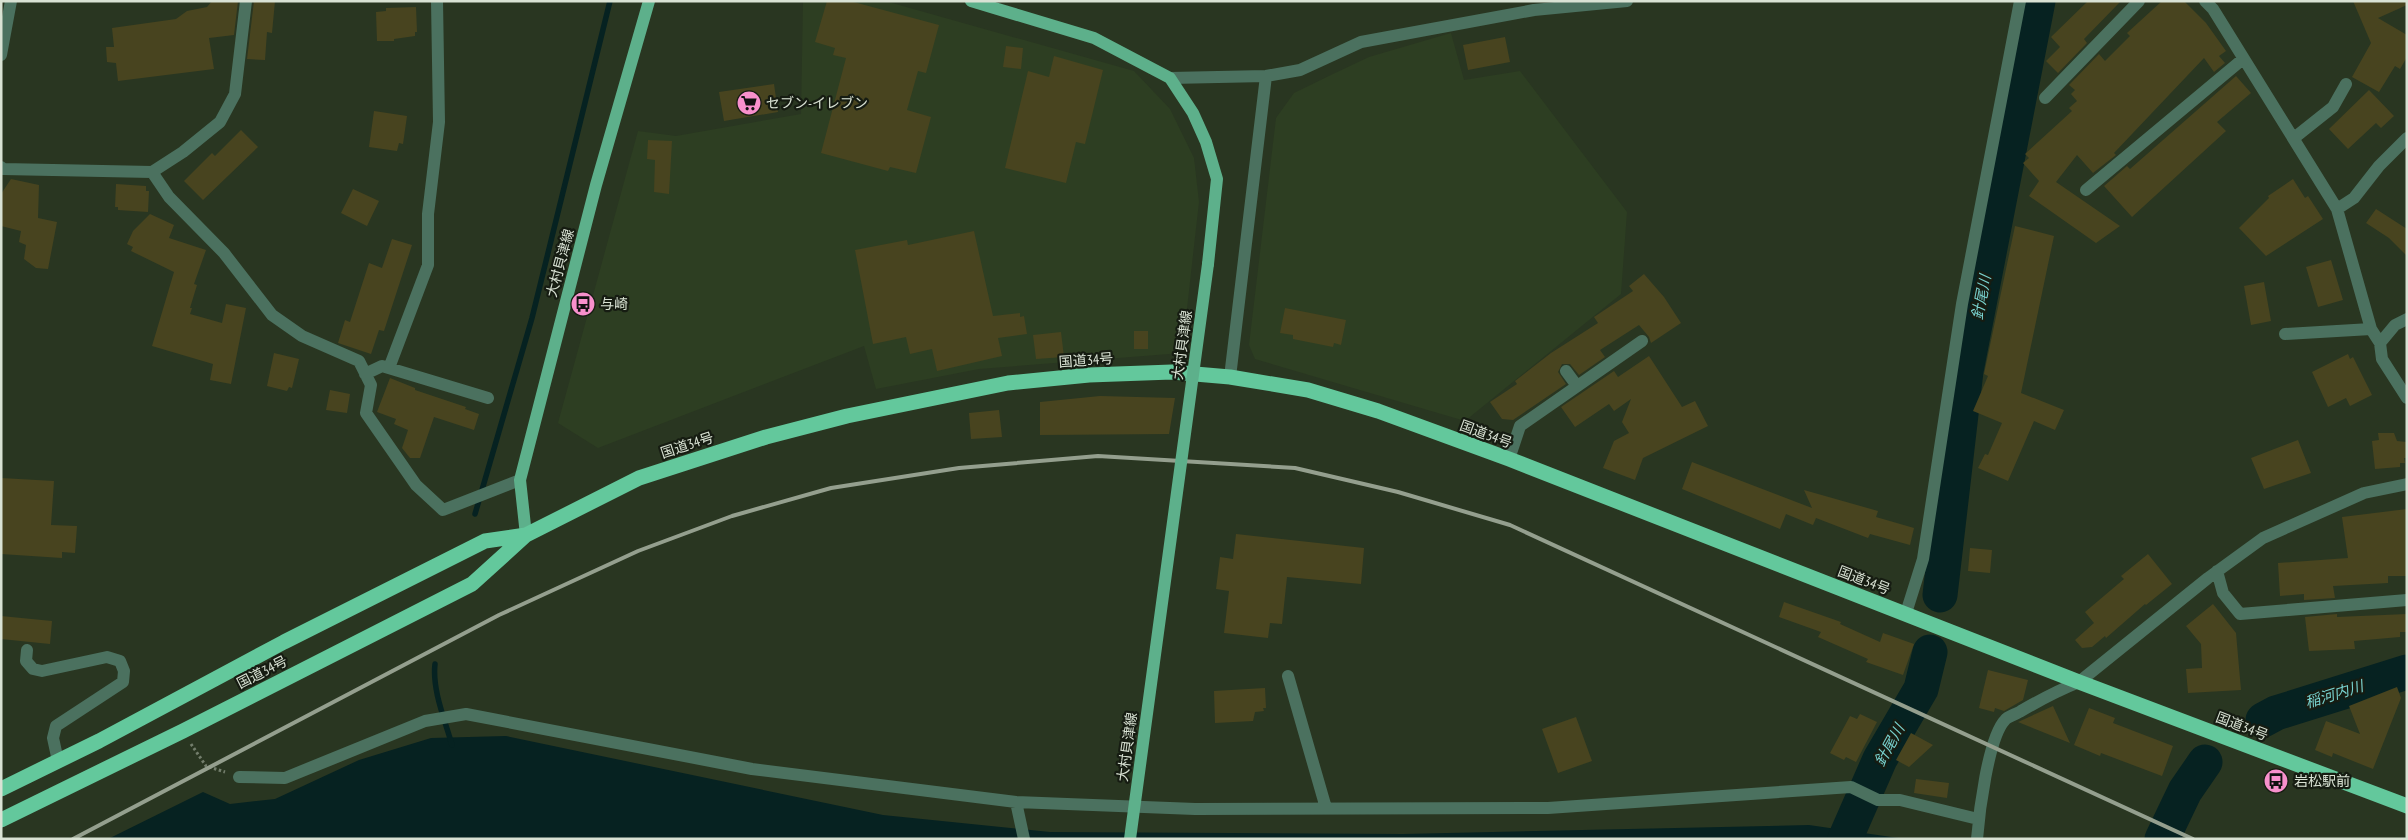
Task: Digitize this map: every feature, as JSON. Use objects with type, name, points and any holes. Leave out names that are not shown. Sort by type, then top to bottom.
[{"type":"highway","name":"国道34号","points":[[1,820],[183,731],[472,584],[526,536],[638,478],[766,437],[847,416],[1008,383],[1089,375],[1172,372],[1230,377],[1326,396],[1378,411],[1509,459],[2079,682],[2407,806]]},
{"type":"highway","name":"国道34号","points":[[1,789],[58,762],[284,642],[485,541],[526,536]]},
{"type":"main road","name":"大村貝津線","points":[[526,536],[520,480],[596,185],[649,1]]},
{"type":"main road","name":"大村貝津線","points":[[971,1],[1094,38],[1170,78],[1193,113],[1206,142],[1217,179],[1208,264],[1130,839]]},
{"type":"street","points":[[1,55],[11,1]]},
{"type":"street","points":[[2,169],[152,172],[183,152],[220,122],[235,94],[246,1]]},
{"type":"street","points":[[389,368],[428,266],[428,214],[439,122],[437,1]]},
{"type":"street","points":[[1170,78],[1266,76],[1300,70],[1361,42],[1532,6],[1627,1]]},
{"type":"street","points":[[1906,613],[1923,560],[1962,304],[2020,1]]},
{"type":"street","points":[[2045,98],[2139,1]]},
{"type":"street","points":[[2205,1],[2213,9],[2242,59],[2294,138],[2337,209],[2371,328],[2380,343],[2382,359],[2407,398]]},
{"type":"street","points":[[2086,190],[2242,59]]},
{"type":"street","points":[[1230,377],[1266,76]]},
{"type":"street","points":[[2294,138],[2333,108],[2346,84]]},
{"type":"street","points":[[2337,209],[2354,198],[2379,166],[2407,138]]},
{"type":"street","points":[[152,172],[169,197],[224,253],[272,315],[302,336],[359,361],[371,385],[366,413],[416,485],[443,510],[520,480]]},
{"type":"street","points":[[2380,343],[2395,325],[2407,319]]},
{"type":"street","points":[[2285,334],[2371,328]]},
{"type":"street","points":[[1509,459],[1520,426],[1642,341]]},
{"type":"street","points":[[365,374],[382,366],[488,398]]},
{"type":"street","points":[[1566,371],[1577,386]]},
{"type":"street","points":[[1977,839],[1978,822],[1992,748],[2004,720],[2056,691],[2079,682],[2217,571],[2263,538],[2364,493],[2407,484]]},
{"type":"street","points":[[2217,571],[2223,593],[2240,614],[2407,600]]},
{"type":"street","points":[[27,650],[26,661],[33,669],[42,672],[107,657],[120,661],[124,672],[123,682],[56,726],[53,738],[58,762]]},
{"type":"street","points":[[1288,676],[1326,808]]},
{"type":"street","points":[[239,777],[285,778],[425,721],[466,714],[752,769],[1016,802],[1195,809],[1548,808],[1851,787],[1878,800],[1900,800],[1978,822]]},
{"type":"street","points":[[1016,802],[1024,839]]},
{"type":"path","points":[[183,731],[206,766],[239,777]]},
{"type":"shaded area","points":[[803,1],[885,1],[1134,71],[1170,109],[1194,158],[1199,202],[1182,353],[979,369],[876,389],[864,346],[598,448],[558,423],[638,131],[676,136],[801,114]]},
{"type":"shaded area","points":[[1451,33],[1464,80],[1520,71],[1627,212],[1621,294],[1465,421],[1255,359],[1249,345],[1276,118],[1294,93],[1333,74],[1369,57]]},
{"type":"water","points":[[506,736],[883,815],[1050,832],[1403,834],[1809,825],[1905,839],[108,839],[203,792],[230,804],[275,799],[359,760],[431,738]]},
{"type":"building","points":[[212,1],[238,1],[234,35],[209,38],[214,69],[118,81],[116,63],[107,62],[106,47],[114,47],[112,28],[176,19],[187,11],[207,7]]},
{"type":"building","points":[[254,1],[275,1],[272,33],[267,32],[265,60],[247,59]]},
{"type":"building","points":[[827,1],[850,1],[939,25],[926,73],[918,71],[907,110],[931,117],[916,173],[890,167],[888,171],[821,153],[846,58],[833,55],[835,48],[815,42]]},
{"type":"building","points":[[2088,1],[2121,1],[2084,39],[2087,43],[2058,73],[2046,61],[2060,47],[2051,37]]},
{"type":"building","points":[[2162,1],[2184,1],[2206,23],[2226,51],[2219,56],[2225,63],[2214,72],[2204,58],[2114,153],[2116,155],[2093,173],[2077,155],[2056,182],[2120,226],[2096,243],[2029,196],[2039,181],[2023,163],[2029,158],[2025,154],[2072,111],[2069,108],[2077,101],[2071,94],[2075,90],[2069,85],[2099,54],[2105,61],[2130,36],[2127,33]]},
{"type":"building","points":[[2353,1],[2407,1],[2407,5],[2378,18],[2407,35],[2407,57],[2400,69],[2395,66],[2379,92],[2352,77],[2371,43]]},
{"type":"building","points":[[416,7],[417,32],[415,32],[415,36],[394,39],[394,41],[377,41],[376,12],[386,11],[386,8]]},
{"type":"building","points":[[1505,37],[1510,62],[1468,70],[1463,45]]},
{"type":"building","points":[[1006,46],[1023,48],[1021,69],[1003,67]]},
{"type":"building","points":[[1054,56],[1103,70],[1085,144],[1076,142],[1066,183],[1005,168],[1028,71],[1049,77]]},
{"type":"building","points":[[2236,76],[2251,93],[2217,122],[2226,131],[2132,217],[2104,186],[2127,166],[2130,169]]},
{"type":"building","name":"セブン-イレブン","points":[[774,84],[778,112],[724,121],[719,92]]},
{"type":"building","points":[[2369,90],[2394,116],[2381,128],[2376,123],[2348,149],[2329,129]]},
{"type":"building","points":[[374,111],[407,116],[403,144],[399,143],[397,151],[369,147]]},
{"type":"building","points":[[241,130],[258,147],[203,200],[184,181],[212,153],[215,156]]},
{"type":"building","points":[[648,140],[672,141],[669,194],[654,192],[655,160],[647,159]]},
{"type":"building","points":[[11,179],[39,185],[38,218],[57,222],[48,269],[36,268],[24,259],[26,245],[19,242],[21,231],[1,226],[1,194]]},
{"type":"building","points":[[2293,179],[2305,198],[2308,196],[2323,219],[2266,256],[2239,228],[2269,198],[2268,196]]},
{"type":"building","points":[[116,184],[146,186],[146,191],[149,191],[148,212],[118,210],[118,207],[115,207]]},
{"type":"building","points":[[353,189],[379,201],[367,226],[341,213]]},
{"type":"building","points":[[2376,209],[2407,229],[2407,256],[2389,238],[2366,223]]},
{"type":"building","points":[[150,214],[174,225],[169,238],[206,250],[194,284],[197,285],[190,314],[222,323],[226,304],[246,308],[231,384],[210,380],[213,364],[152,346],[174,272],[131,251],[133,247],[127,244],[133,231]]},
{"type":"building","points":[[2015,226],[2054,236],[2021,393],[2064,410],[2055,430],[2034,421],[2008,481],[1978,468],[1985,454],[1988,455],[2002,423],[1973,411],[1988,376],[1984,374]]},
{"type":"building","points":[[974,231],[993,316],[1020,313],[1020,317],[1024,316],[1027,334],[998,338],[1002,356],[937,371],[932,349],[910,354],[906,337],[873,344],[855,250],[907,240],[908,245]]},
{"type":"building","points":[[392,239],[412,245],[384,331],[379,330],[371,354],[338,343],[345,320],[350,322],[369,263],[382,268]]},
{"type":"building","points":[[2331,260],[2343,300],[2318,307],[2306,267]]},
{"type":"building","points":[[1644,274],[1664,297],[1681,323],[1651,343],[1649,337],[1639,325],[1600,350],[1605,357],[1579,375],[1570,364],[1562,364],[1558,372],[1566,384],[1513,420],[1502,419],[1490,402],[1517,384],[1515,381],[1551,353],[1598,323],[1594,317],[1633,291],[1629,286]]},
{"type":"building","points":[[2264,282],[2271,321],[2251,325],[2244,286]]},
{"type":"building","points":[[1285,308],[1346,320],[1341,345],[1334,343],[1333,347],[1293,339],[1293,335],[1280,333]]},
{"type":"building","points":[[1134,331],[1148,331],[1148,349],[1134,349]]},
{"type":"building","points":[[1061,332],[1064,357],[1036,359],[1033,335]]},
{"type":"building","points":[[274,353],[299,359],[292,388],[289,387],[287,391],[267,386]]},
{"type":"building","points":[[2348,354],[2350,359],[2353,357],[2372,395],[2350,406],[2346,398],[2328,407],[2312,372]]},
{"type":"building","points":[[1649,356],[1682,407],[1695,401],[1708,426],[1643,458],[1635,480],[1603,468],[1614,441],[1629,433],[1622,422],[1631,399],[1614,411],[1609,404],[1575,427],[1561,407],[1614,371],[1618,377]]},
{"type":"building","points":[[390,378],[415,388],[415,390],[466,407],[465,409],[479,414],[474,430],[434,417],[420,458],[410,458],[402,448],[408,430],[394,424],[396,419],[377,412]]},
{"type":"building","points":[[330,390],[350,394],[347,413],[326,410]]},
{"type":"building","points":[[1100,396],[1175,398],[1169,434],[1040,435],[1040,402]]},
{"type":"building","points":[[999,410],[1002,437],[971,439],[969,413]]},
{"type":"building","points":[[2378,433],[2394,433],[2397,441],[2407,442],[2407,458],[2404,458],[2405,463],[2400,463],[2400,467],[2375,469],[2372,441],[2379,440]]},
{"type":"building","points":[[2298,440],[2311,473],[2264,489],[2251,458]]},
{"type":"building","points":[[1692,462],[1812,508],[1804,490],[1878,511],[1876,517],[1914,528],[1910,545],[1870,534],[1868,538],[1816,518],[1813,525],[1786,514],[1780,529],[1682,489]]},
{"type":"building","points":[[1,478],[54,481],[51,525],[77,526],[75,553],[62,552],[62,558],[1,554]]},
{"type":"building","points":[[2407,509],[2407,576],[2388,576],[2388,583],[2333,586],[2335,598],[2304,600],[2304,594],[2280,596],[2278,563],[2348,558],[2342,517]]},
{"type":"building","points":[[1236,534],[1364,548],[1361,584],[1287,577],[1282,624],[1270,623],[1268,638],[1224,633],[1229,591],[1216,589],[1220,557],[1233,559]]},
{"type":"building","points":[[1970,548],[1992,550],[1990,573],[1968,571]]},
{"type":"building","points":[[2148,554],[2172,584],[2145,604],[2106,638],[2105,636],[2092,647],[2082,648],[2075,640],[2094,623],[2085,612],[2124,579],[2121,576]]},
{"type":"building","points":[[1784,602],[1841,622],[1840,624],[1880,642],[1883,633],[1914,644],[1903,675],[1866,662],[1868,659],[1818,637],[1821,632],[1779,617]]},
{"type":"building","points":[[2213,604],[2236,633],[2241,690],[2188,693],[2186,669],[2202,668],[2201,644],[2186,626]]},
{"type":"building","points":[[2337,614],[2337,617],[2407,614],[2407,632],[2400,632],[2400,637],[2354,641],[2355,649],[2309,651],[2305,617]]},
{"type":"building","points":[[1,616],[52,621],[50,644],[1,639]]},
{"type":"building","points":[[1988,670],[2028,680],[2023,700],[2004,711],[1995,708],[1994,712],[1979,708]]},
{"type":"building","points":[[2397,687],[2401,698],[2373,769],[2333,753],[2332,757],[2315,750],[2326,721],[2360,734],[2349,706]]},
{"type":"building","points":[[1265,688],[1266,708],[1263,708],[1264,711],[1255,712],[1253,721],[1215,723],[1214,691]]},
{"type":"building","points":[[2053,706],[2070,743],[2018,722]]},
{"type":"building","points":[[2089,708],[2115,718],[2113,723],[2173,746],[2162,776],[2101,753],[2100,756],[2074,745]]},
{"type":"building","points":[[1860,714],[1877,722],[1856,762],[1846,757],[1844,760],[1830,753],[1850,716],[1857,719]]},
{"type":"building","points":[[1576,717],[1592,761],[1558,773],[1542,729]]},
{"type":"building","points":[[1911,733],[1933,745],[1909,767],[1896,760]]},
{"type":"building","points":[[1916,779],[1949,783],[1947,798],[1914,793]]},
{"type":"waterway","points":[[475,514],[532,318],[610,1]]},
{"type":"waterway","name":"針尾川","points":[[1940,595],[1966,371],[2038,1]]},
{"type":"waterway","name":"針尾川","points":[[1845,839],[1880,759],[1921,689],[1930,652]]},
{"type":"waterway","points":[[435,664],[437,694],[452,745]]},
{"type":"waterway","name":"稲河内川","points":[[2263,720],[2276,713],[2407,672]]},
{"type":"waterway","name":"稲河内川","points":[[2162,839],[2185,791],[2205,762]]},
{"type":"railway","points":[[73,839],[499,615],[638,551],[732,516],[831,488],[959,468],[1098,456],[1295,468],[1398,492],[1510,525],[2193,839]]},
{"type":"place","name":"セブン-イレブン","points":[[749,103]]},
{"type":"place","name":"与崎","points":[[583,304]]},
{"type":"place","name":"岩松駅前","points":[[2276,781]]}]
